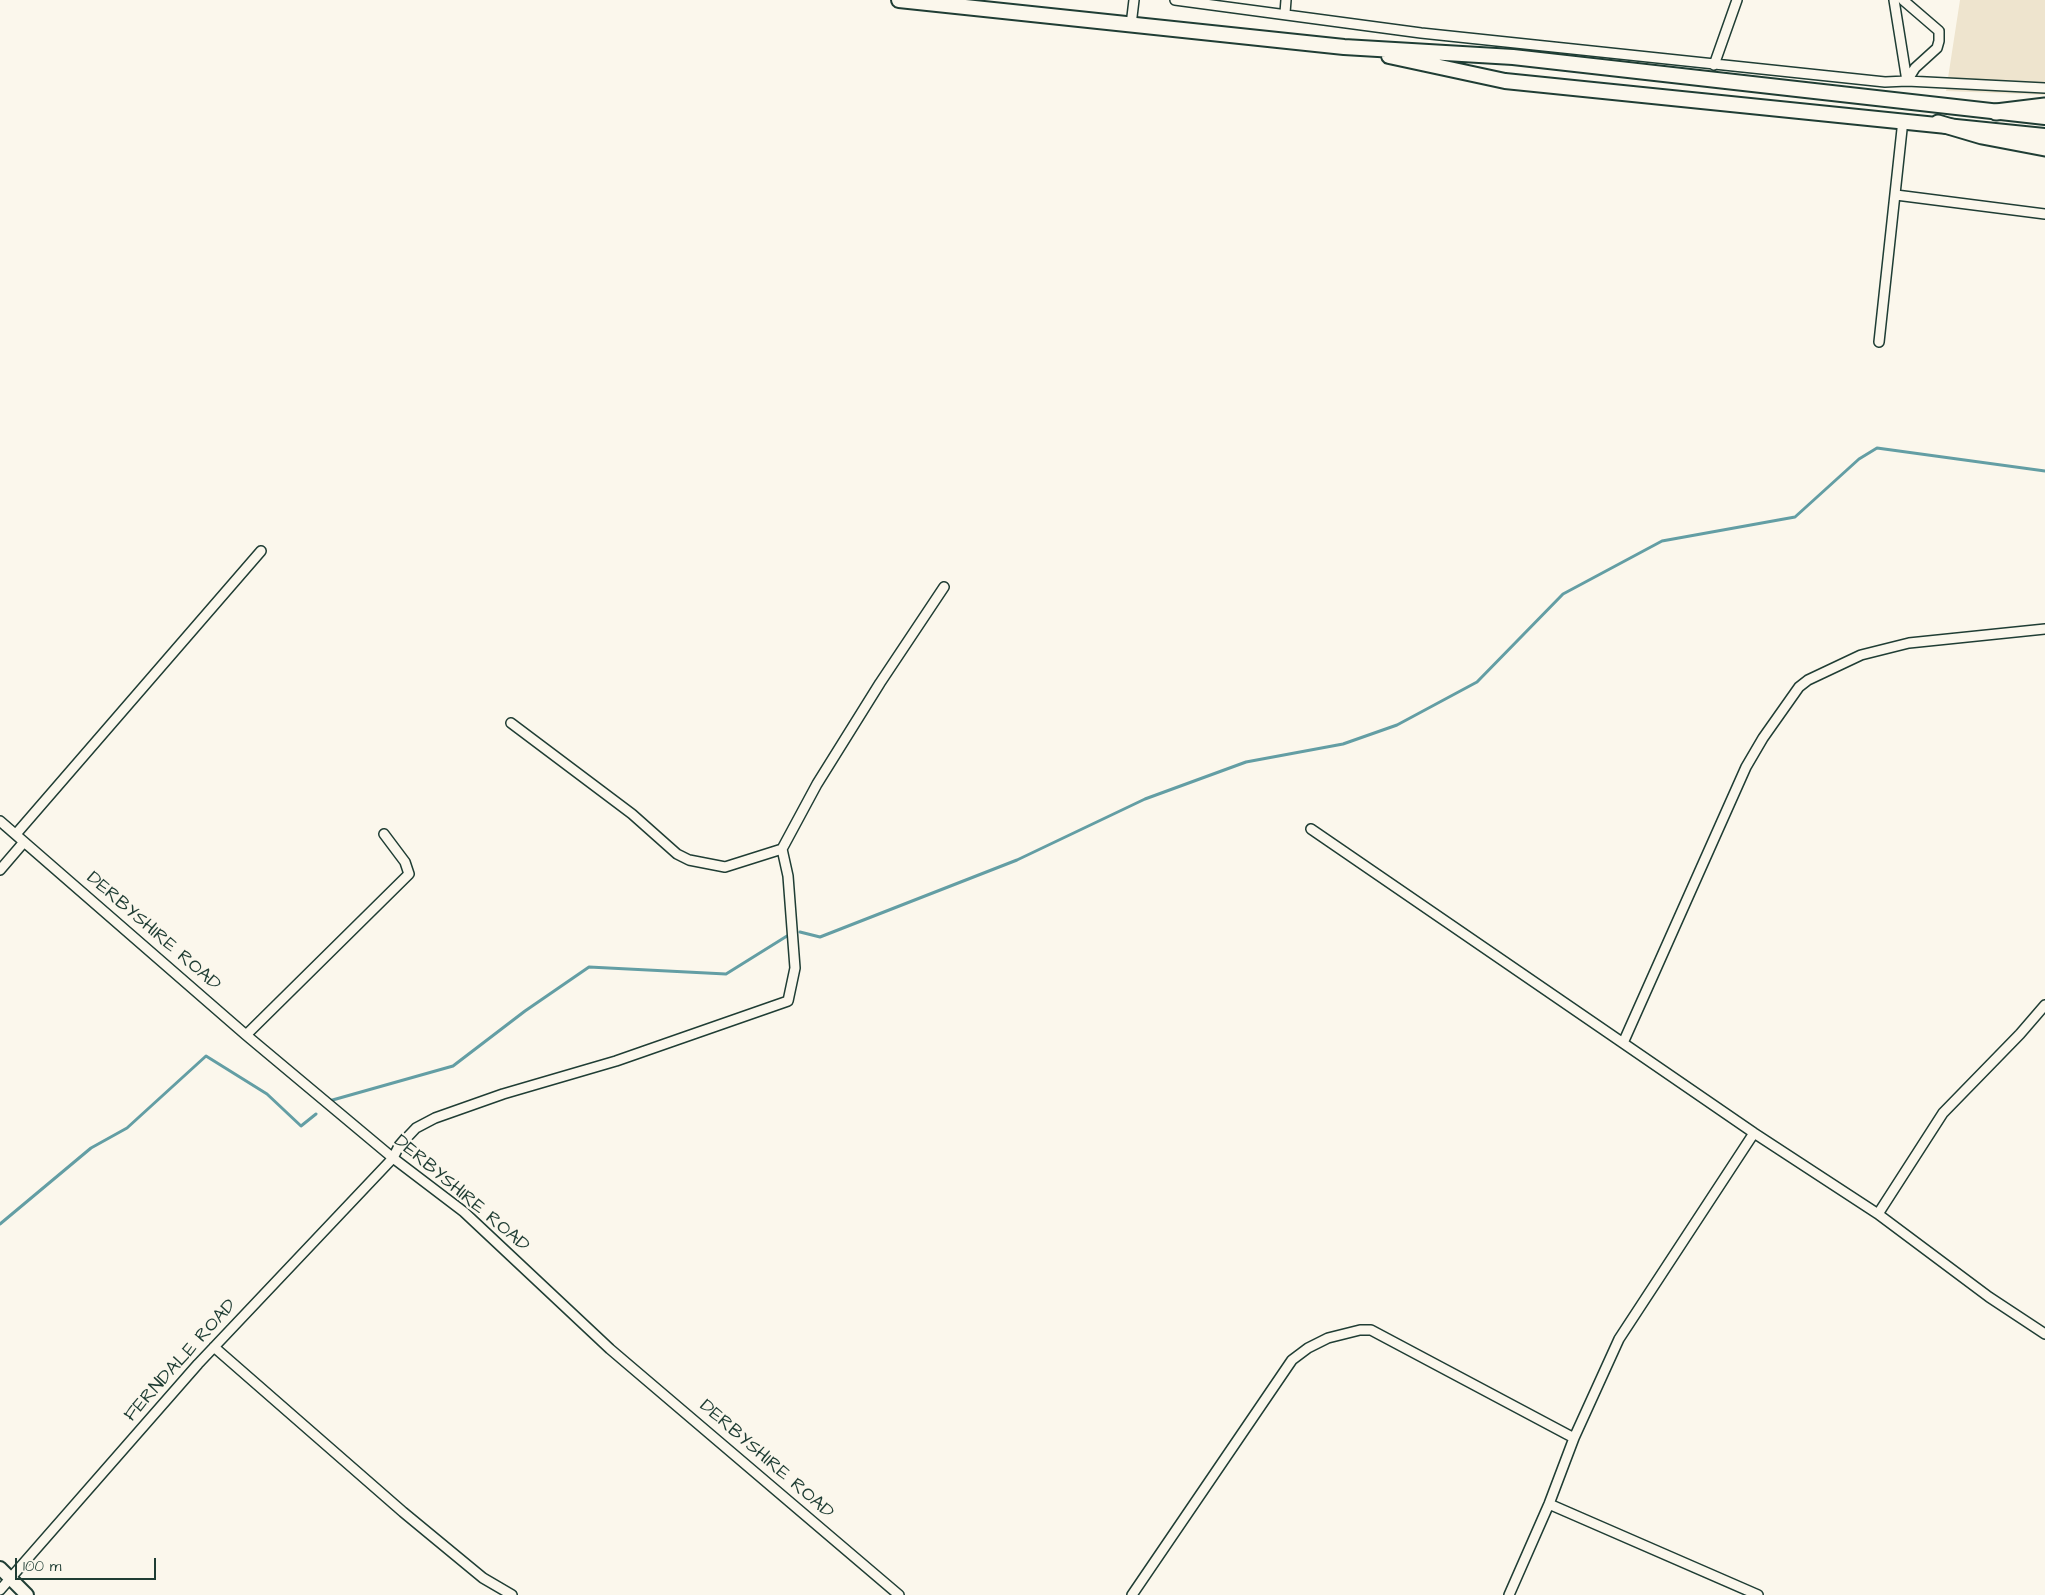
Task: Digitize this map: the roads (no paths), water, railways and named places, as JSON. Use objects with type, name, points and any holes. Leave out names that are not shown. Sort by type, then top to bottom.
[{"type":"highway","points":[[1996,112],[2045,106]]},
{"type":"highway","points":[[1938,123],[1982,136],[2045,148]]},
{"type":"main road","points":[[899,0],[1344,47],[1513,57],[2045,117]]},
{"type":"main road","points":[[1344,47],[1505,81],[1938,123],[2045,136]]},
{"type":"main road","points":[[0,1568],[27,1595]]},
{"type":"street","points":[[1131,25],[1134,0]]},
{"type":"street","points":[[1175,0],[1285,13],[1421,33],[1714,66],[1885,82],[1907,81],[2045,88]]},
{"type":"street","points":[[1285,13],[1286,0]]},
{"type":"street","points":[[1714,66],[1737,0]]},
{"type":"street","points":[[1894,0],[1907,81]]},
{"type":"street","points":[[1903,0],[1939,31],[1937,48],[1915,68],[1907,81]]},
{"type":"street","points":[[1879,342],[1903,120]]},
{"type":"street","points":[[1896,195],[2045,214]]},
{"type":"street","points":[[16,834],[261,551]]},
{"type":"street","points":[[511,723],[632,814],[678,854],[689,860],[725,867],[782,849],[817,784],[944,587]]},
{"type":"street","points":[[1623,1043],[1746,767],[1763,738],[1799,687],[1808,680],[1861,655],[1909,642],[2045,629]]},
{"type":"street","name":"DERBYSHIRE ROAD","points":[[0,821],[246,1034],[394,1158],[464,1212],[610,1349],[899,1595]]},
{"type":"street","points":[[1312,829],[1754,1133],[1878,1214],[1989,1297],[2045,1334]]},
{"type":"street","points":[[246,1034],[409,874],[405,862],[384,834]]},
{"type":"street","points":[[0,870],[24,842]]},
{"type":"street","name":"FERNDALE ROAD","points":[[0,1590],[214,1347],[394,1158],[399,1146],[416,1128],[435,1118],[503,1094],[616,1061],[788,1001],[795,968],[788,876],[782,849]]},
{"type":"street","points":[[1878,1214],[1943,1113],[2045,1005]]},
{"type":"street","points":[[1509,1595],[1549,1504],[1574,1438],[1619,1339],[1754,1133]]},
{"type":"street","points":[[1132,1595],[1292,1360],[1308,1348],[1328,1338],[1360,1330],[1371,1330],[1574,1438]]},
{"type":"street","points":[[214,1347],[403,1512],[483,1578],[512,1595]]},
{"type":"street","points":[[1549,1504],[1758,1595]]},
{"type":"waterway","points":[[800,932],[820,937],[1017,860],[1145,799],[1246,762],[1343,744],[1397,725],[1477,682],[1563,594],[1662,541],[1795,517],[1859,459],[1877,448],[2045,471]]},
{"type":"waterway","points":[[329,1101],[453,1066],[525,1011],[589,967],[726,974],[787,936]]},
{"type":"waterway","points":[[0,1224],[91,1148],[127,1128],[206,1056],[267,1094],[301,1126],[316,1114]]}]
